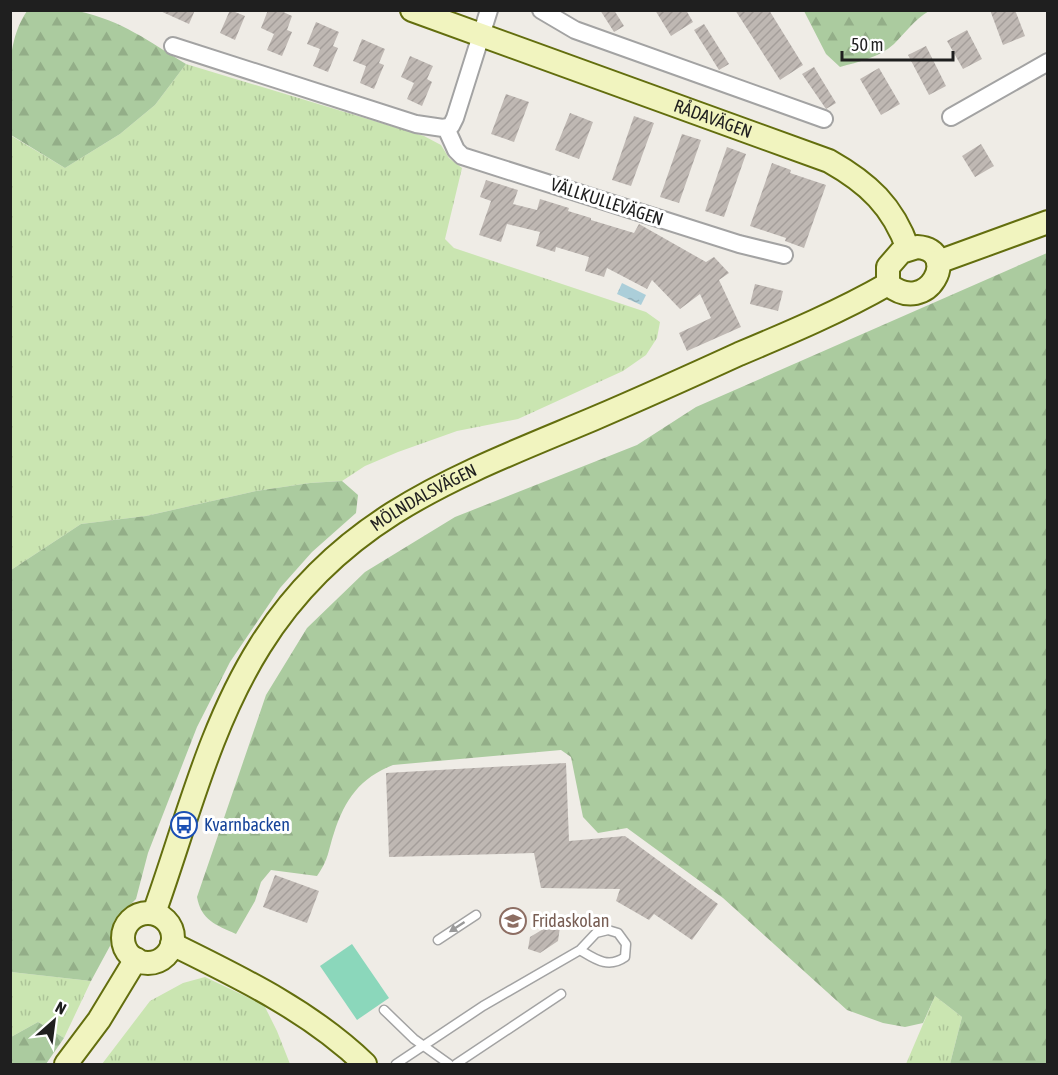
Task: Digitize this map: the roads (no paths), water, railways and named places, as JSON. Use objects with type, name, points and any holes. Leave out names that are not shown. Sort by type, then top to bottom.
[{"type":"street","name":"RÅDAVÄGEN","points":[[412,10],[829,161],[864,182],[884,201],[895,217],[908,249]]},
{"type":"street","points":[[173,46],[416,124],[446,128],[451,126],[455,118],[489,10]]},
{"type":"street","name":"RÅDAVÄGEN","points":[[541,10],[560,24],[593,37],[824,119]]},
{"type":"street","points":[[951,117],[1047,62]]},
{"type":"street","name":"VÄLLKULLEVÄGEN","points":[[446,128],[456,150],[462,156],[739,244],[784,255]]},
{"type":"street","points":[[938,262],[1047,222]]},
{"type":"street","points":[[908,249],[927,249],[938,262],[938,273],[926,290],[905,293],[888,284],[888,267],[896,256],[908,249]]},
{"type":"street","name":"MÖLNDALSVÄGEN","points":[[154,914],[203,771],[238,684],[259,647],[289,603],[310,579],[361,533],[396,509],[467,472],[764,344],[888,284]]},
{"type":"street","points":[[154,914],[164,918],[171,927],[172,944],[167,954],[158,960],[147,962],[136,959],[124,945],[124,931],[136,916],[154,914]]},
{"type":"street","points":[[172,944],[270,994],[304,1015],[365,1065]]},
{"type":"street","points":[[66,1065],[99,1020],[136,959]]},
{"type":"lane","points":[[438,940],[476,915]]},
{"type":"lane","points":[[396,1065],[483,1006],[580,950],[596,933],[608,930],[618,933],[626,944],[625,957],[610,963],[600,962],[580,950]]},
{"type":"lane","points":[[456,1065],[561,994]]},
{"type":"lane","points":[[384,1010],[449,1065]]},
{"type":"water","points":[[622,283],[646,295],[641,305],[617,294]]},
{"type":"place","name":"Kvarnbacken","points":[[184,825]]},
{"type":"place","name":"Fridaskolan","points":[[513,921]]}]
